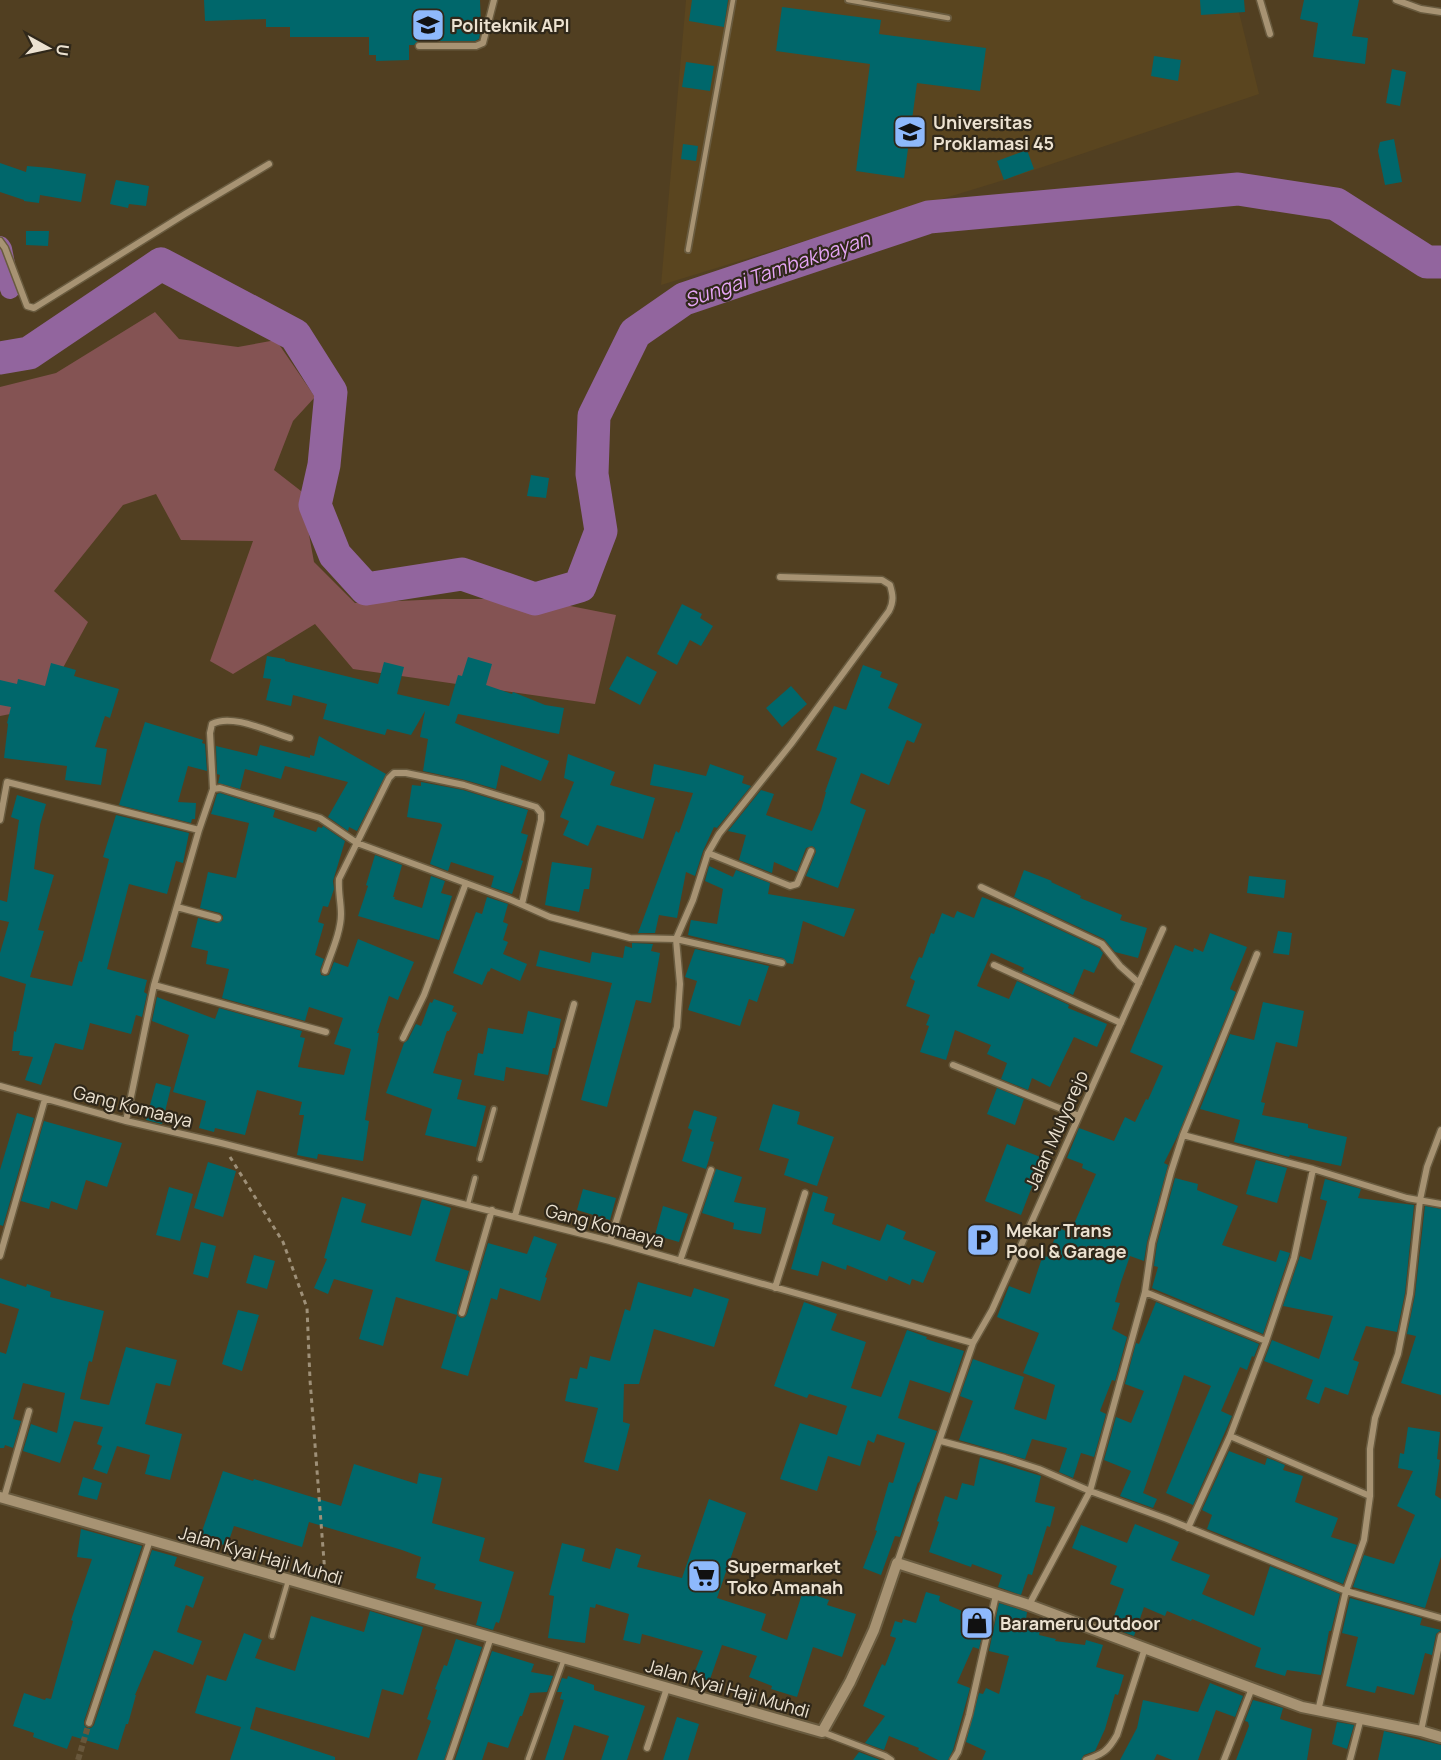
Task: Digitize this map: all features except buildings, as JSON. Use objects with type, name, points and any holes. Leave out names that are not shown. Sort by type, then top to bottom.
[{"type":"street","points":[[419,46],[476,46],[483,43],[494,0]]},
{"type":"street","points":[[1260,0],[1270,34]]},
{"type":"street","points":[[1396,0],[1421,9],[1441,12]]},
{"type":"street","points":[[0,241],[5,248],[27,306],[34,308],[269,164]]},
{"type":"street","points":[[610,1241],[678,1027],[680,984],[676,939],[693,900],[708,853],[719,834],[826,698],[893,604],[890,585],[882,580],[780,577]]},
{"type":"street","points":[[126,1121],[154,985],[213,789],[210,733],[212,724],[219,720],[232,720],[290,738]]},
{"type":"street","points":[[325,970],[340,924],[339,879],[389,778],[394,773],[406,773],[464,785],[536,807],[541,813],[541,820],[522,904]]},
{"type":"street","points":[[0,820],[4,781],[199,830]]},
{"type":"street","points":[[213,789],[220,788],[320,818],[357,843],[522,904],[550,917],[630,938],[676,939],[782,963]]},
{"type":"street","points":[[708,853],[790,886],[796,884],[810,851]]},
{"type":"street","points":[[403,1038],[424,995],[466,883]]},
{"type":"street","points":[[981,887],[1102,944],[1120,966],[1139,983]]},
{"type":"street","points":[[177,908],[218,918]]},
{"type":"street","name":"Jalan Mulyorejo","points":[[973,1343],[992,1310],[1163,929]]},
{"type":"street","points":[[1029,1605],[1090,1491],[1145,1292],[1152,1243],[1171,1172],[1183,1135],[1257,954]]},
{"type":"street","points":[[994,965],[1121,1023]]},
{"type":"street","points":[[154,985],[326,1032]]},
{"type":"street","points":[[515,1216],[574,1004]]},
{"type":"street","points":[[953,1065],[1079,1116]]},
{"type":"street","name":"Gang Komaaya","points":[[0,1086],[126,1121],[610,1241],[973,1343]]},
{"type":"street","points":[[0,1256],[45,1099]]},
{"type":"street","points":[[1318,1711],[1346,1591],[1364,1540],[1370,1496],[1370,1449],[1375,1418],[1398,1354],[1410,1294],[1420,1200],[1426,1167],[1441,1130]]},
{"type":"street","points":[[1183,1135],[1312,1169],[1407,1198],[1441,1204]]},
{"type":"street","points":[[1188,1528],[1230,1436],[1266,1341],[1294,1258],[1312,1169]]},
{"type":"street","points":[[680,1261],[711,1170]]},
{"type":"street","points":[[775,1288],[805,1193]]},
{"type":"street","points":[[462,1313],[492,1210]]},
{"type":"street","points":[[1145,1292],[1266,1341]]},
{"type":"street","points":[[973,1343],[897,1563],[1029,1605],[1302,1707],[1441,1737]]},
{"type":"street","points":[[2,1498],[29,1411]]},
{"type":"street","points":[[1230,1436],[1370,1496]]},
{"type":"street","points":[[941,1441],[1039,1469],[1346,1591],[1441,1618]]},
{"type":"street","name":"Jalan Kyai Haji Muhdi","points":[[2,1498],[822,1732],[850,1682],[874,1630],[897,1563]]},
{"type":"street","points":[[89,1723],[150,1540]]},
{"type":"street","points":[[953,1760],[969,1715],[996,1594]]},
{"type":"street","points":[[1421,1731],[1441,1636]]},
{"type":"street","points":[[449,1760],[491,1638]]},
{"type":"street","points":[[1086,1760],[1102,1754],[1111,1747],[1145,1648]]},
{"type":"street","points":[[647,1748],[667,1688]]},
{"type":"street","points":[[1224,1760],[1252,1688]]},
{"type":"street","points":[[1350,1760],[1361,1718]]},
{"type":"street","points":[[822,1732],[891,1760]]},
{"type":"lane","points":[[688,250],[733,0]]},
{"type":"lane","points":[[848,0],[948,18]]},
{"type":"lane","points":[[480,1159],[494,1109]]},
{"type":"lane","points":[[468,1204],[475,1178]]},
{"type":"lane","points":[[272,1636],[288,1580]]},
{"type":"lane","points":[[528,1759],[564,1659]]},
{"type":"path","points":[[221,1143],[283,1242],[307,1308],[310,1380],[326,1590]]},
{"type":"shaded area","name":"Universitas Proklamasi 45","points":[[686,0],[1236,0],[1259,94],[1004,180],[661,285]]},
{"type":"shaded area","points":[[155,312],[179,339],[238,347],[276,340],[315,397],[293,421],[274,470],[301,491],[314,562],[355,603],[443,599],[535,599],[616,615],[595,704],[353,669],[315,624],[233,674],[210,661],[253,541],[181,540],[156,494],[123,505],[54,591],[88,622],[41,708],[0,716],[0,387],[56,373]]},
{"type":"waterway","name":"Sungai Tambakbayan","points":[[0,358],[29,353],[161,264],[295,335],[331,392],[324,465],[315,505],[335,555],[366,589],[462,574],[535,599],[580,586],[601,531],[592,474],[594,416],[635,333],[684,299],[929,217],[1238,189],[1336,204],[1427,262],[1441,262]]},
{"type":"waterway","points":[[0,246],[10,289]]},
{"type":"tunnel","points":[[78,1760],[89,1723]]},
{"type":"place","name":"Politeknik API","points":[[428,25]]},
{"type":"place","name":"Universitas Proklamasi 45","points":[[910,132]]},
{"type":"place","name":"Mekar Trans Pool & Garage","points":[[983,1240]]},
{"type":"place","name":"Supermarket Toko Amanah","points":[[704,1576]]},
{"type":"place","name":"Barameru Outdoor","points":[[977,1623]]}]
